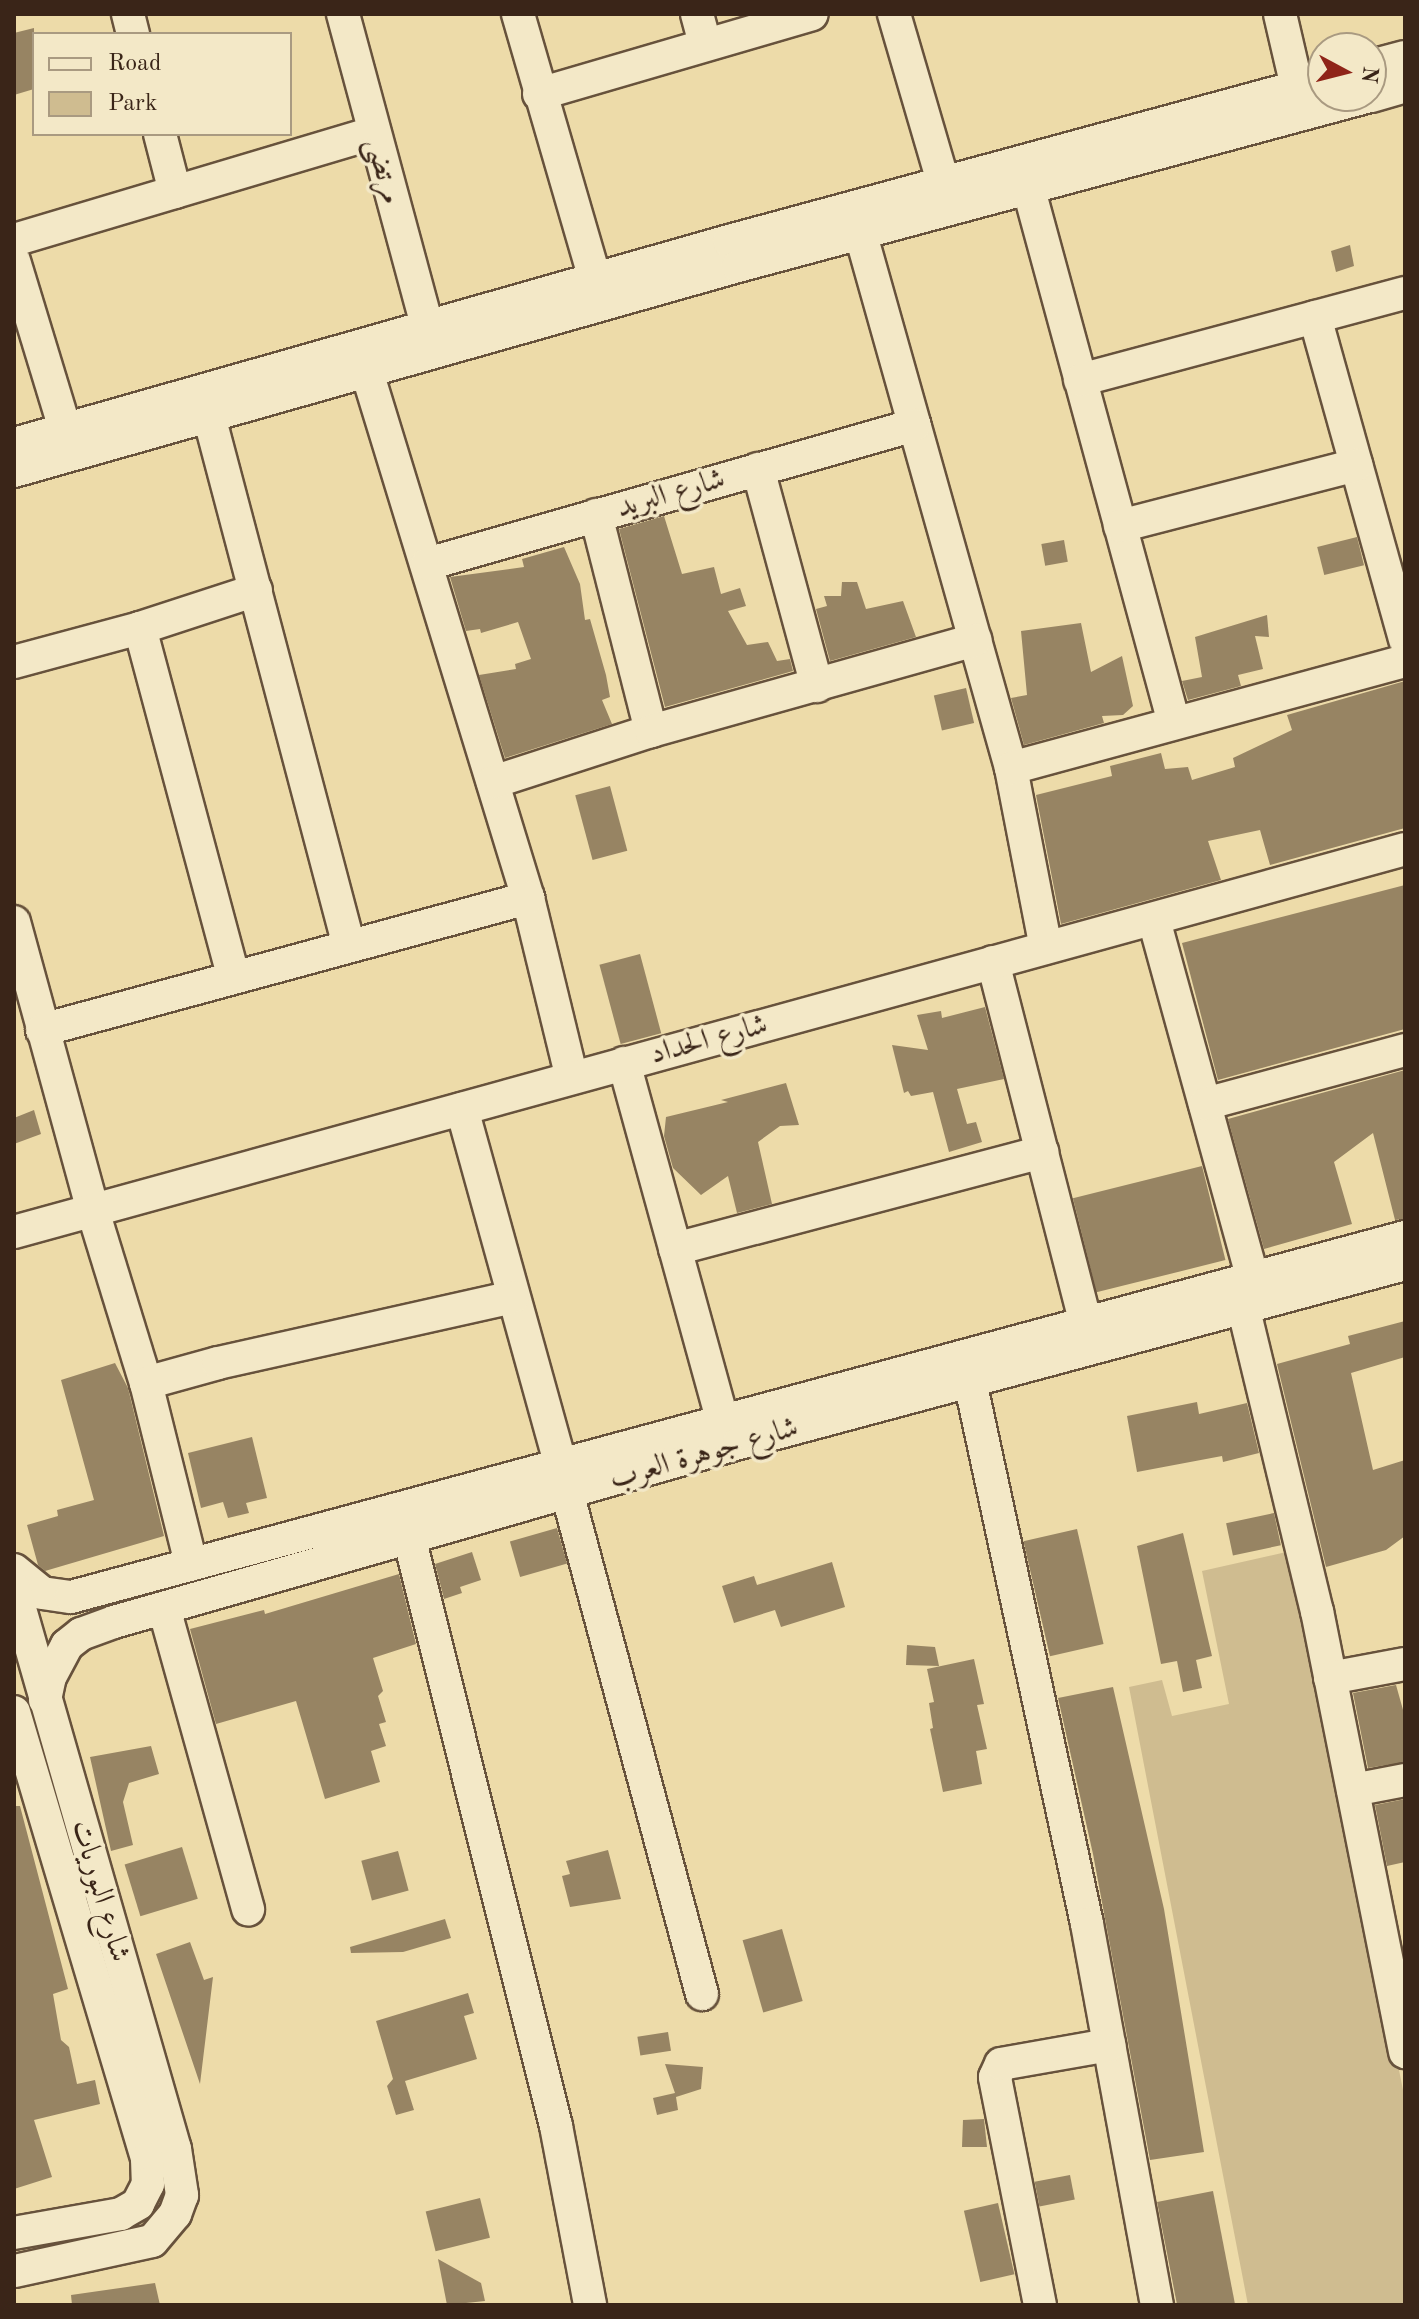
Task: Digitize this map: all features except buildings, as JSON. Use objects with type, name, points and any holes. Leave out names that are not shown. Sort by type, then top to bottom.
[{"type":"street","name":"مرتضى","points":[[343,14],[372,133],[428,328]]},
{"type":"street","points":[[518,14],[596,282]]},
{"type":"street","points":[[539,94],[701,29],[812,14]]},
{"type":"street","points":[[894,14],[944,185]]},
{"type":"street","points":[[1280,14],[1307,76]]},
{"type":"street","points":[[14,471],[367,372],[944,185],[1307,84]]},
{"type":"street","points":[[734,254],[861,235],[1312,112]]},
{"type":"street","points":[[14,240],[372,133]]},
{"type":"street","points":[[161,136],[175,192]]},
{"type":"street","points":[[1029,190],[1174,723]]},
{"type":"street","points":[[861,235],[1011,768],[1046,948]]},
{"type":"street","points":[[14,261],[65,429]]},
{"type":"street","points":[[14,444],[596,282],[671,272]]},
{"type":"street","points":[[1080,380],[1405,293]]},
{"type":"street","points":[[1315,317],[1405,640]]},
{"type":"street","points":[[367,372],[528,898],[572,1078]]},
{"type":"street","points":[[209,416],[349,946]]},
{"type":"street","name":"شارع البريد","points":[[427,564],[915,425]]},
{"type":"street","points":[[1120,526],[1356,465]]},
{"type":"street","points":[[758,469],[817,686]]},
{"type":"street","points":[[596,515],[651,731]]},
{"type":"street","points":[[14,662],[140,628],[256,590]]},
{"type":"street","points":[[140,628],[234,978]]},
{"type":"street","points":[[493,782],[651,731],[975,640]]},
{"type":"street","points":[[1011,768],[1405,661]]},
{"type":"street","name":"شارع الحداد","points":[[14,1232],[1405,849]]},
{"type":"street","points":[[42,1030],[528,898]]},
{"type":"street","points":[[1154,920],[1253,1279]]},
{"type":"street","points":[[14,922],[93,1211],[146,1383],[191,1564]]},
{"type":"street","points":[[993,962],[1086,1323]]},
{"type":"street","points":[[1205,1104],[1405,1050]]},
{"type":"street","points":[[624,1063],[723,1422]]},
{"type":"street","points":[[462,1109],[702,1994]]},
{"type":"street","points":[[675,1249],[1042,1152]]},
{"type":"street","name":"شارع جوهرة العرب","points":[[45,1700],[57,1660],[81,1634],[409,1537],[563,1477],[723,1422],[1405,1237]]},
{"type":"street","name":"شارع جوهرة العرب","points":[[14,1570],[42,1593],[71,1597],[191,1564],[970,1381],[1244,1310],[1405,1264]]},
{"type":"street","points":[[146,1383],[218,1363],[513,1297]]},
{"type":"street","points":[[1244,1310],[1397,1969],[1405,2052]]},
{"type":"street","points":[[970,1381],[1087,1924],[1157,2305]]},
{"type":"street","points":[[409,1537],[556,2126],[590,2305]]},
{"type":"street","name":"شارع البوريات","points":[[14,1588],[175,2149],[182,2195],[175,2214],[152,2241],[14,2271]]},
{"type":"street","points":[[164,1608],[248,1909]]},
{"type":"street","points":[[1330,1678],[1405,1664]]},
{"type":"street","name":"شارع البوريات","points":[[14,1712],[22,1777],[105,2020],[147,2159],[148,2184],[138,2204],[121,2214],[14,2233]]},
{"type":"street","points":[[1353,1790],[1405,1780]]},
{"type":"street","points":[[83,1952],[93,1956],[103,1955],[110,1948],[113,1938]]},
{"type":"street","points":[[105,2020],[116,2006],[133,2005]]},
{"type":"street","points":[[1040,2305],[995,2077],[1001,2064],[1109,2045]]},
{"type":"green space","points":[[1295,1550],[1405,2100],[1405,2305],[1248,2305],[1129,1687],[1162,1680],[1172,1716],[1229,1704],[1202,1571]]}]
